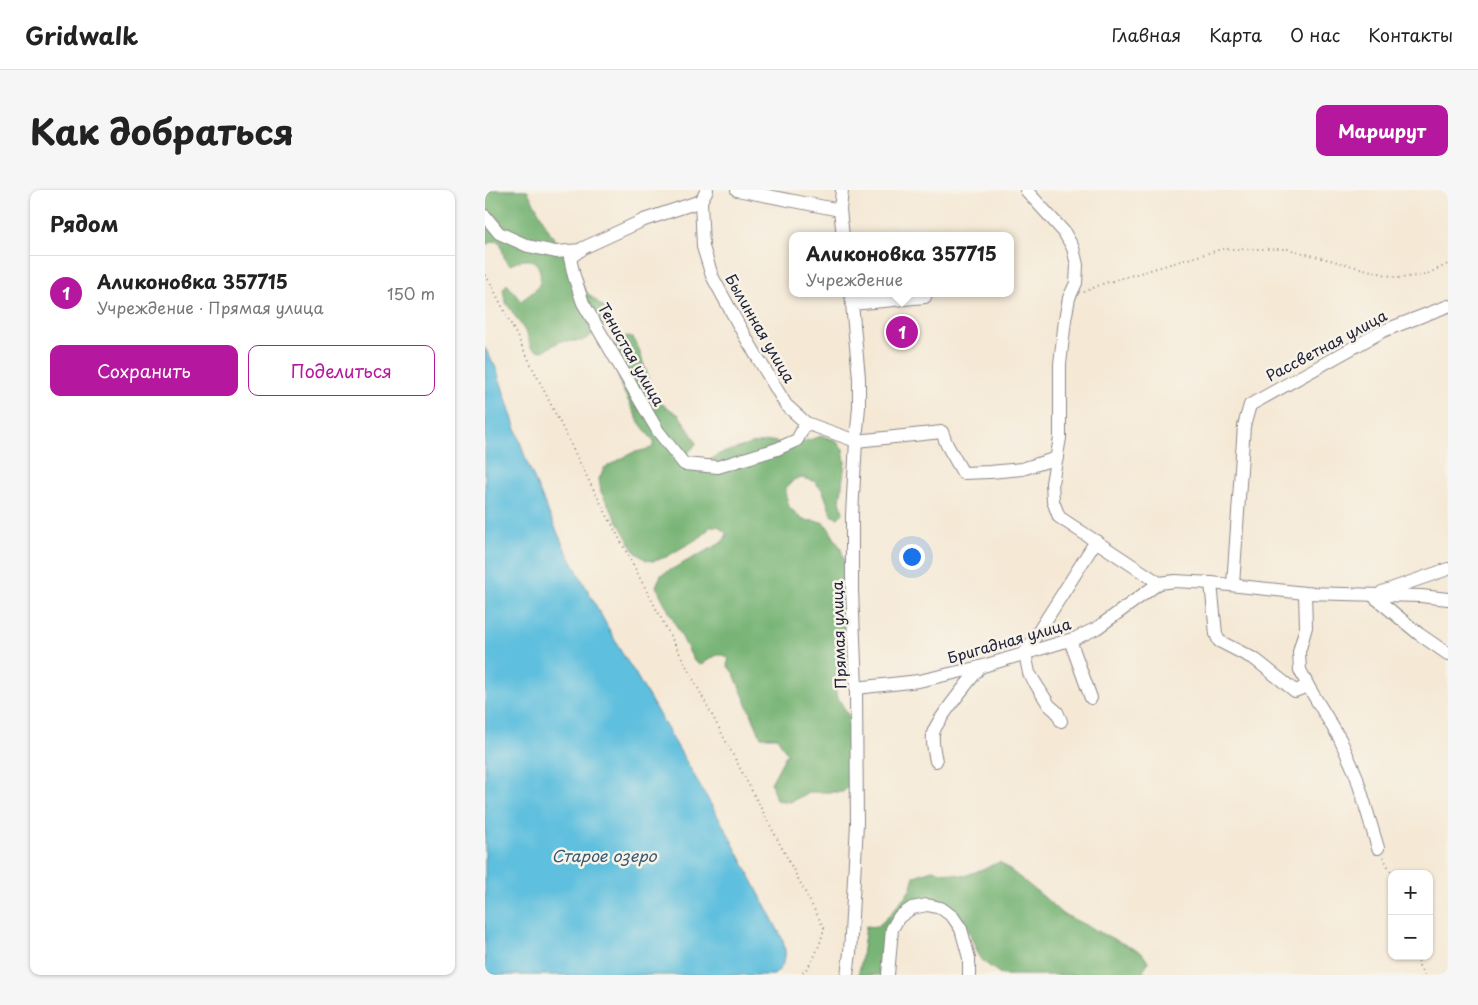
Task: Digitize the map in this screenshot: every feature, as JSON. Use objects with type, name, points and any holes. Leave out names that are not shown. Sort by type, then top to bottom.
[{"type":"street","points":[[737,190],[840,210]]},
{"type":"street","points":[[842,190],[840,210],[843,232]]},
{"type":"street","points":[[1026,190],[1064,232],[1073,248],[1077,266],[1076,283],[1069,298],[1065,320],[1060,364],[1060,438],[1052,483],[1053,501],[1059,517],[1159,583],[1175,581],[1305,593],[1421,596],[1448,599]]},
{"type":"street","points":[[485,216],[499,233],[528,246],[556,252],[581,250],[644,220],[704,196]]},
{"type":"street","name":"Былинная улица","points":[[704,196],[703,246],[712,276],[786,405],[806,423],[856,441]]},
{"type":"street","name":"Тенистая улица","points":[[581,250],[570,258],[583,303],[658,431],[685,464],[718,467],[777,449],[797,440],[806,423]]},
{"type":"street","points":[[851,298],[925,297]]},
{"type":"street","name":"Прямая улица","points":[[847,975],[850,953],[857,823],[856,688],[852,590],[859,378],[851,298]]},
{"type":"street","name":"Рассветная улица","points":[[1233,585],[1244,426],[1250,405],[1383,331],[1448,306]]},
{"type":"street","points":[[856,441],[942,432],[963,473],[1022,469],[1057,458]]},
{"type":"street","points":[[1061,721],[1057,712],[1049,705],[1029,673],[1025,653],[1095,541]]},
{"type":"street","points":[[1372,595],[1448,569]]},
{"type":"street","name":"Бригадная улица","points":[[856,688],[919,681],[980,667],[1070,640],[1097,628],[1159,583]]},
{"type":"street","points":[[1211,583],[1215,634],[1219,641],[1256,660],[1295,691],[1308,686]]},
{"type":"street","points":[[1305,593],[1306,627],[1299,652],[1300,670],[1339,739],[1356,775],[1378,848]]},
{"type":"street","points":[[1372,595],[1419,634],[1448,654]]},
{"type":"street","points":[[1070,640],[1091,698]]},
{"type":"street","points":[[936,761],[933,747],[933,731],[980,667]]},
{"type":"street","points":[[888,975],[892,929],[899,917],[912,908],[927,904],[941,908],[953,917],[961,929],[969,958],[969,975]]},
{"type":"path","points":[[1069,298],[1102,284],[1222,249],[1288,249],[1398,278],[1425,275],[1448,264]]},
{"type":"path","points":[[485,275],[588,479],[824,928],[822,938],[814,955],[804,972],[800,975]]},
{"type":"path","points":[[1378,848],[1390,870]]},
{"type":"path","points":[[1418,960],[1419,966],[1425,975]]},
{"type":"green space","points":[[485,190],[527,190],[587,293],[607,310],[610,316],[603,328],[582,341],[561,341],[543,351],[531,347],[527,334],[505,301],[503,289],[507,284],[521,301],[539,285],[538,266],[529,260],[521,260],[510,265],[505,260],[500,242],[493,241],[485,245]]},
{"type":"green space","points":[[627,336],[633,338],[637,344],[654,395],[662,404],[679,415],[694,438],[696,444],[687,454],[691,460],[703,465],[719,454],[751,444],[772,441],[792,445],[822,436],[835,440],[843,449],[845,462],[840,501],[843,513],[838,518],[832,516],[823,491],[814,481],[802,478],[795,479],[786,488],[786,494],[789,507],[803,520],[822,522],[827,526],[841,549],[846,567],[850,650],[845,670],[836,688],[836,694],[852,722],[848,761],[850,785],[843,792],[810,792],[790,802],[776,800],[771,783],[787,753],[777,737],[761,737],[734,674],[727,665],[729,659],[724,655],[717,655],[700,665],[694,661],[656,586],[661,575],[719,544],[727,534],[718,526],[711,526],[702,536],[666,557],[653,561],[646,560],[635,552],[601,492],[599,479],[604,468],[632,453],[652,448],[654,442],[639,422],[621,386],[612,348],[615,342]]},
{"type":"green space","points":[[1000,862],[1061,913],[1142,953],[1148,962],[1143,971],[1146,975],[1002,975],[981,960],[963,918],[952,907],[937,899],[913,899],[894,916],[883,975],[858,975],[866,926],[877,927],[887,918],[910,890],[914,876],[932,870],[965,876]]},
{"type":"water","name":"Старое озеро","points":[[485,348],[496,368],[526,460],[564,547],[623,655],[728,834],[781,936],[785,957],[782,966],[774,975],[485,975]]},
{"type":"place","name":"Аликоновка 357715","points":[[902,332]]}]
